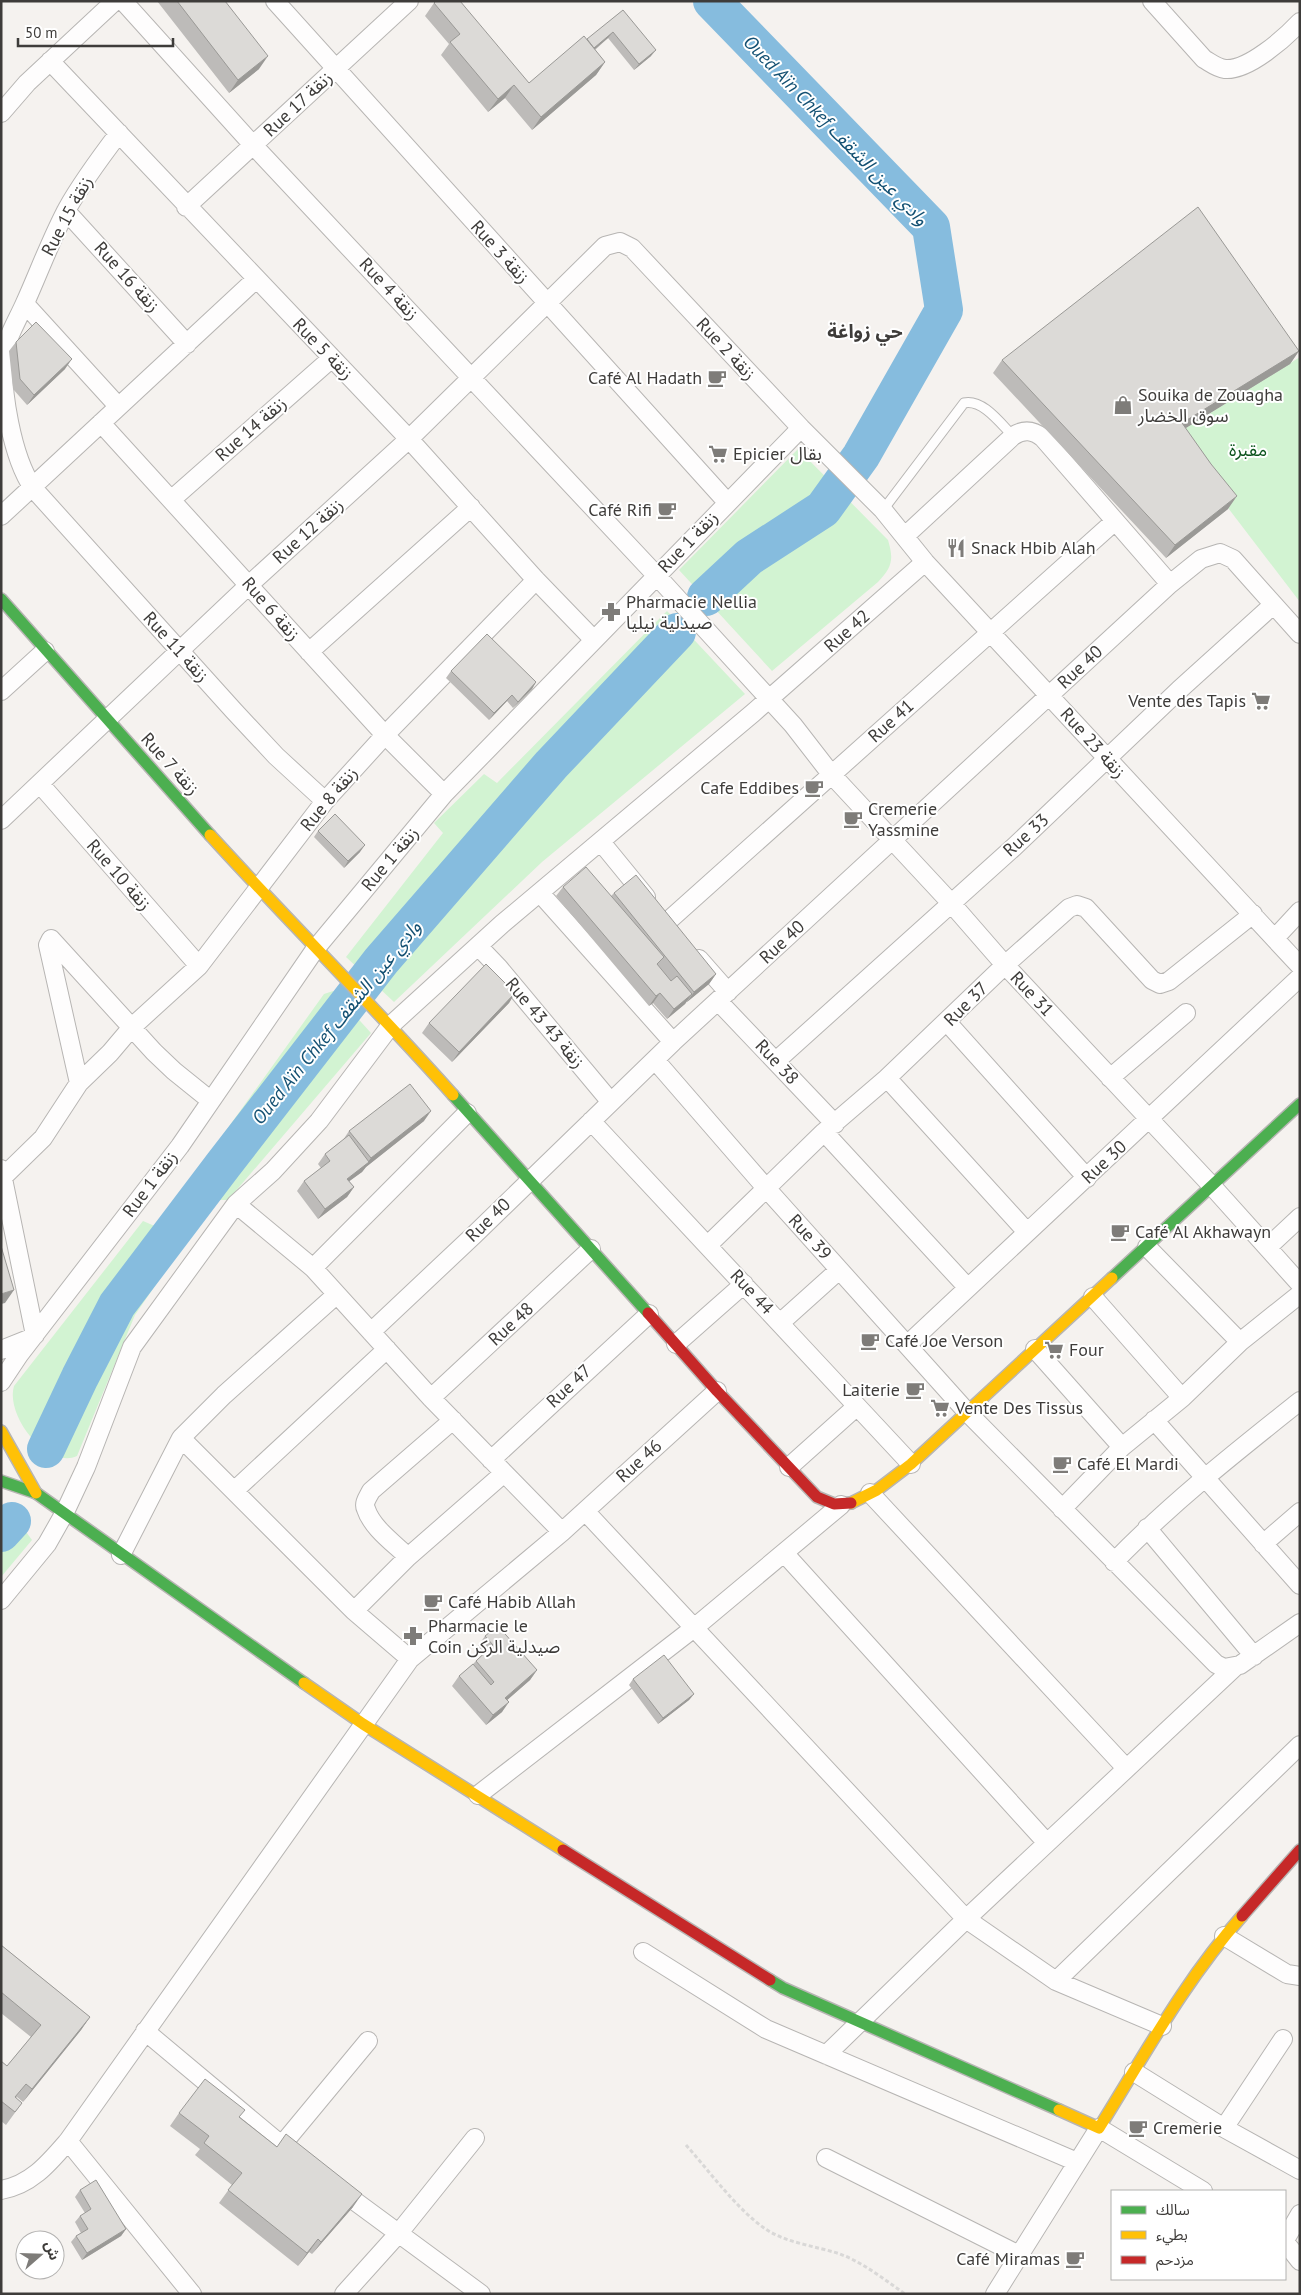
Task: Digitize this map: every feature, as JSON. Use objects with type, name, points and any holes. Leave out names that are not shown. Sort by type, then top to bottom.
[{"type":"street","points":[[1,113],[50,61],[115,1]]},
{"type":"street","name":"Rue 4 زنقة","points":[[123,1],[253,145],[472,377],[769,699]]},
{"type":"street","name":"Rue 3 زنقة","points":[[275,1],[726,502]]},
{"type":"street","name":"Rue 17 زنقة","points":[[186,206],[409,1]]},
{"type":"street","points":[[1152,1],[1204,59],[1214,66],[1225,69],[1240,67],[1249,62],[1289,34],[1300,22]]},
{"type":"street","name":"Rue 5 زنقة","points":[[50,61],[409,439],[536,580],[594,640]]},
{"type":"street","name":"Rue 15 زنقة","points":[[33,488],[20,466],[14,449],[6,405],[3,367],[8,341],[66,211],[88,175],[119,133]]},
{"type":"street","name":"Rue 16 زنقة","points":[[66,211],[187,344]]},
{"type":"street","name":"Rue 2 زنقة","points":[[615,243],[620,242],[632,248],[800,428],[869,496]]},
{"type":"street","name":"Rue 12 زنقة","points":[[1,820],[250,584],[409,439],[605,246],[615,243]]},
{"type":"street","points":[[1,516],[256,279]]},
{"type":"street","points":[[25,304],[118,406]]},
{"type":"street","name":"Rue 14 زنقة","points":[[171,500],[332,358]]},
{"type":"street","name":"Rue 6 زنقة","points":[[101,423],[250,584],[385,735],[444,794]]},
{"type":"street","name":"Rue 1 زنقة","points":[[1,1382],[18,1355],[36,1335],[180,1146],[316,948],[444,794],[800,428]]},
{"type":"street","points":[[905,536],[1013,436],[1025,431],[1038,434],[1043,438],[1170,584]]},
{"type":"street","name":"Rue 11 زنقة","points":[[33,488],[276,756],[325,801]]},
{"type":"street","name":"Rue 23 زنقة","points":[[869,496],[926,562],[1050,695],[1106,759],[1300,966]]},
{"type":"street","points":[[309,652],[471,507]]},
{"type":"street","name":"Rue 41","points":[[667,922],[1115,521]]},
{"type":"street","name":"Rue 40","points":[[371,1332],[673,1042],[1170,584],[1201,559],[1220,553],[1233,559],[1273,605]]},
{"type":"street","name":"Rue 42","points":[[1,1600],[47,1544],[64,1514],[86,1467],[132,1347],[236,1204],[273,1170],[319,1121],[390,1025],[478,946],[769,699],[926,562]]},
{"type":"street","name":"Rue 8 زنقة","points":[[2,1173],[43,1138],[79,1083],[110,1053],[132,1027],[199,966],[325,801],[385,735],[536,580]]},
{"type":"street","name":"Rue 7 زنقة","points":[[1,599],[44,651],[258,888],[348,984],[390,1025],[717,1390],[817,1497],[829,1503],[841,1505]]},
{"type":"street","points":[[1273,605],[1300,634]]},
{"type":"street","name":"Rue 33","points":[[776,1061],[1273,605]]},
{"type":"street","points":[[1,691],[44,651]]},
{"type":"street","name":"Rue 31","points":[[769,699],[794,725],[831,774],[951,902],[1005,964],[1212,1186],[1300,1284]]},
{"type":"street","name":"Rue 10 زنقة","points":[[40,784],[199,966]]},
{"type":"street","name":"Rue 38","points":[[600,842],[683,939],[723,996],[830,1128],[968,1288]]},
{"type":"street","points":[[540,893],[673,1042]]},
{"type":"street","name":"Rue 37","points":[[708,1245],[830,1128],[947,1022],[1005,964],[1069,908],[1077,905],[1086,908],[1156,983],[1165,983],[1253,914]]},
{"type":"street","points":[[1275,938],[1300,912]]},
{"type":"street","points":[[79,1083],[48,945],[49,940],[52,940],[174,1072],[210,1100]]},
{"type":"street","name":"Rue 43 زنقة 43","points":[[478,946],[499,968],[610,1101]]},
{"type":"street","name":"Rue 30","points":[[907,1346],[1300,977]]},
{"type":"street","points":[[1110,1078],[1186,1014]]},
{"type":"street","points":[[947,1022],[1087,1178]]},
{"type":"street","name":"Rue 39","points":[[654,1060],[839,1270],[968,1412],[1216,1664],[1224,1668],[1235,1668]]},
{"type":"street","points":[[887,1078],[1027,1232]]},
{"type":"street","points":[[478,1795],[694,1628],[785,1554],[841,1505],[853,1503],[911,1464],[1300,1104]]},
{"type":"street","points":[[313,1268],[467,1112]]},
{"type":"street","name":"Rue 44","points":[[591,1121],[911,1464]]},
{"type":"street","points":[[1,1350],[36,1335],[2,1173]]},
{"type":"street","points":[[236,1204],[313,1268],[431,1398],[503,1474],[562,1532]]},
{"type":"street","points":[[1268,1247],[1300,1217]]},
{"type":"street","points":[[1147,1247],[1240,1342]]},
{"type":"street","name":"Rue 48","points":[[431,1398],[591,1249]]},
{"type":"street","points":[[780,1323],[839,1270]]},
{"type":"street","points":[[676,1344],[744,1284]]},
{"type":"street","points":[[1062,1509],[1122,1447],[1182,1398],[1240,1342],[1300,1294]]},
{"type":"street","points":[[121,1555],[181,1438],[224,1395],[336,1295]]},
{"type":"street","points":[[1094,1296],[1182,1398]]},
{"type":"street","name":"Rue 47","points":[[491,1460],[650,1314]]},
{"type":"street","points":[[234,1492],[387,1349]]},
{"type":"street","points":[[1036,1349],[1122,1447]]},
{"type":"street","name":"Rue 46","points":[[1,2190],[19,2186],[31,2179],[46,2167],[68,2141],[410,1659],[562,1532],[717,1390]]},
{"type":"street","points":[[1114,1562],[1147,1528],[1204,1478],[1300,1401]]},
{"type":"street","points":[[789,1467],[856,1407]]},
{"type":"street","points":[[408,1557],[374,1523],[365,1508],[365,1500],[371,1491],[453,1420]]},
{"type":"street","points":[[1154,1420],[1300,1585]]},
{"type":"street","points":[[1,1431],[36,1493]]},
{"type":"street","points":[[181,1438],[354,1611],[410,1659]]},
{"type":"street","points":[[354,1611],[408,1557],[503,1474]]},
{"type":"street","points":[[1,1481],[36,1493],[121,1555],[363,1724],[783,1988],[1099,2128],[1201,2190]]},
{"type":"street","points":[[870,1493],[1126,1768]]},
{"type":"street","points":[[585,1511],[966,1919],[1056,1981],[1162,2026]]},
{"type":"street","points":[[1263,1544],[1300,1512]]},
{"type":"street","points":[[1147,1528],[1254,1656]]},
{"type":"street","points":[[785,1554],[1047,1843]]},
{"type":"street","points":[[826,2055],[966,1919],[1235,1668],[1300,1623]]},
{"type":"street","points":[[1056,1981],[1300,1746]]},
{"type":"street","points":[[995,2294],[1162,2026],[1224,1936],[1300,1850]]},
{"type":"street","points":[[1224,1936],[1286,1974],[1300,1976]]},
{"type":"street","points":[[643,1952],[766,2029],[1077,2162]]},
{"type":"street","points":[[145,2031],[280,2146],[481,2294]]},
{"type":"street","points":[[1224,2128],[1283,2039]]},
{"type":"street","points":[[280,2146],[368,2041]]},
{"type":"street","points":[[1134,2072],[1224,2128],[1300,2170]]},
{"type":"street","points":[[353,2291],[474,2138]]},
{"type":"street","points":[[68,2141],[192,2294]]},
{"type":"street","points":[[826,2158],[1019,2255]]},
{"type":"street","points":[[1286,2239],[1300,2214]]},
{"type":"street","points":[[1286,2242],[1300,2261]]},
{"type":"lane","points":[[883,510],[964,403],[972,401],[980,405],[1013,436]]},
{"type":"path","points":[[686,2145],[750,2216],[765,2229],[777,2236],[858,2262],[905,2294]]},
{"type":"green space","name":"مقبرة","points":[[1300,357],[1300,602],[1173,436]]},
{"type":"green space","points":[[798,449],[888,540],[891,563],[878,582],[772,671],[679,570]]},
{"type":"green space","points":[[667,611],[745,694],[542,862],[394,1002],[346,957],[443,833],[434,823],[484,774],[497,783]]},
{"type":"green space","points":[[333,991],[371,1033],[228,1200],[214,1200],[135,1315],[77,1456],[65,1458],[53,1455],[42,1448],[22,1425],[13,1398],[14,1386],[143,1221],[157,1227],[324,994]]},
{"type":"green space","points":[[1,1513],[24,1529],[32,1540],[1,1577]]},
{"type":"building","points":[[177,1],[225,1],[268,56],[238,80]]},
{"type":"building","points":[[436,1],[460,1],[529,83],[584,36],[605,62],[541,117],[514,85],[498,99],[450,42],[460,34],[434,3]]},
{"type":"building","points":[[623,10],[656,50],[639,64],[613,32],[594,48],[587,39]]},
{"type":"building","name":"Souika de Zouagha سوق الخضار","points":[[1198,207],[1299,351],[1182,423],[1211,464],[1237,496],[1175,545],[1002,360]]},
{"type":"building","points":[[36,322],[72,359],[34,395],[20,379],[16,342]]},
{"type":"building","points":[[487,634],[536,682],[518,702],[512,695],[494,713],[451,671]]},
{"type":"building","points":[[335,814],[365,845],[348,861],[318,831]]},
{"type":"building","points":[[586,867],[664,957],[657,964],[671,981],[677,976],[692,994],[674,1009],[660,993],[656,996],[563,887]]},
{"type":"building","points":[[636,875],[716,974],[694,992],[614,893]]},
{"type":"building","points":[[486,964],[515,993],[459,1052],[429,1023]]},
{"type":"building","points":[[410,1084],[431,1111],[371,1158],[349,1131]]},
{"type":"building","points":[[349,1135],[369,1162],[347,1179],[354,1187],[325,1209],[304,1181],[330,1161],[325,1154]]},
{"type":"building","points":[[1,1246],[14,1290],[1,1294]]},
{"type":"building","points":[[498,1626],[537,1670],[505,1698],[509,1702],[493,1715],[459,1676],[473,1664],[491,1685],[494,1682],[476,1661],[493,1645],[485,1636]]},
{"type":"building","points":[[664,1655],[694,1694],[663,1718],[633,1679]]},
{"type":"building","points":[[1,1945],[90,2017],[32,2089],[26,2084],[15,2097],[22,2103],[15,2112],[1,2101],[1,2061],[7,2066],[41,2025],[1,1992]]},
{"type":"building","points":[[205,2079],[245,2110],[239,2117],[277,2147],[286,2134],[362,2194],[321,2242],[318,2239],[307,2253],[228,2190],[242,2173],[204,2143],[209,2136],[179,2113]]},
{"type":"building","points":[[96,2180],[126,2229],[87,2253],[76,2236],[88,2229],[80,2216],[91,2209],[80,2190]]},
{"type":"waterway","name":"Oued Aïn Chkef وادي عين الشقف","points":[[706,597],[749,557],[823,509],[861,456],[944,310],[931,227],[712,1]]},
{"type":"waterway","name":"Oued Aïn Chkef وادي عين الشقف","points":[[46,1449],[117,1305],[223,1165],[381,961],[551,765],[677,632]]},
{"type":"waterway","name":"Oued Aïn Chkef وادي عين الشقف","points":[[1,1533],[12,1521]]},
{"type":"traffic: fast","points":[[1,599],[210,835]]},
{"type":"traffic: fast","points":[[453,1095],[648,1313]]},
{"type":"traffic: fast","points":[[1112,1278],[1300,1104]]},
{"type":"traffic: fast","points":[[1,1481],[36,1493],[304,1683]]},
{"type":"traffic: fast","points":[[770,1980],[783,1988],[1059,2110]]},
{"type":"traffic: slow","points":[[210,835],[453,1095]]},
{"type":"traffic: slow","points":[[851,1503],[877,1490],[911,1464],[1112,1278]]},
{"type":"traffic: slow","points":[[1,1431],[36,1493]]},
{"type":"traffic: slow","points":[[304,1683],[363,1724],[563,1850]]},
{"type":"traffic: slow","points":[[1059,2110],[1099,2128],[1184,1992],[1221,1941],[1242,1916]]},
{"type":"traffic: jam","points":[[648,1313],[717,1391],[817,1497],[834,1504],[851,1503]]},
{"type":"traffic: jam","points":[[563,1850],[770,1980]]},
{"type":"traffic: jam","points":[[1242,1916],[1300,1850]]},
{"type":"place","name":"Café Al Hadath","points":[[717,378]]},
{"type":"place","name":"Souika de Zouagha سوق الخضار","points":[[1123,405]]},
{"type":"place","name":"Epicier بقال","points":[[718,454]]},
{"type":"place","name":"Café Rifi","points":[[667,510]]},
{"type":"place","name":"Snack Hbib Alah","points":[[956,548]]},
{"type":"place","name":"Pharmacie Nellia صيدلية نيليا","points":[[611,612]]},
{"type":"place","name":"Vente des Tapis","points":[[1261,701]]},
{"type":"place","name":"Cafe Eddibes","points":[[814,788]]},
{"type":"place","name":"Cremerie Yassmine","points":[[853,819]]},
{"type":"place","name":"Café Al Akhawayn","points":[[1120,1232]]},
{"type":"place","name":"Café Joe Verson","points":[[870,1341]]},
{"type":"place","name":"Four","points":[[1054,1350]]},
{"type":"place","name":"Laiterie","points":[[915,1390]]},
{"type":"place","name":"Vente Des Tissus","points":[[940,1408]]},
{"type":"place","name":"Café El Mardi","points":[[1062,1464]]},
{"type":"place","name":"Café Habib Allah","points":[[433,1602]]},
{"type":"place","name":"Pharmacie le Coin صيدلية الركن","points":[[413,1636]]},
{"type":"place","name":"Cremerie","points":[[1138,2128]]},
{"type":"place","name":"Café Miramas","points":[[1075,2259]]},
{"type":"district","name":"حي زواغة","points":[[865,331]]}]
